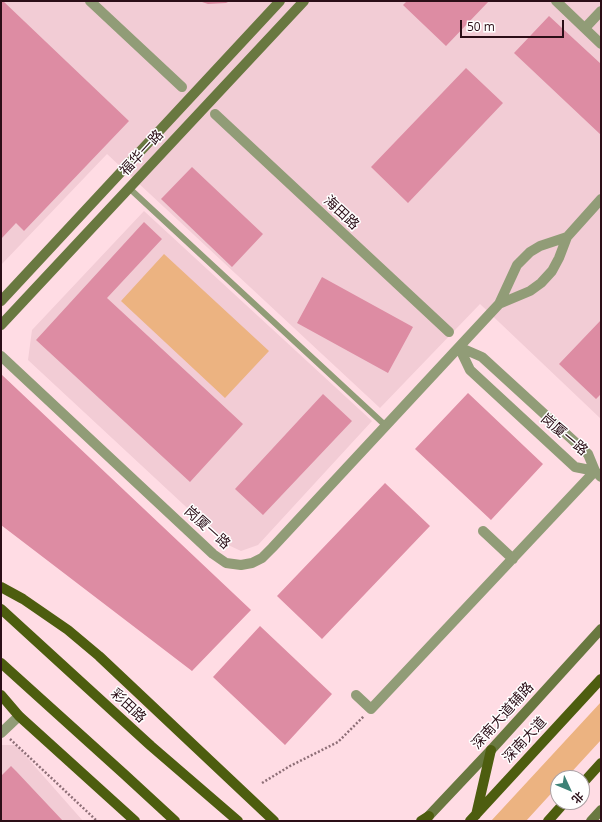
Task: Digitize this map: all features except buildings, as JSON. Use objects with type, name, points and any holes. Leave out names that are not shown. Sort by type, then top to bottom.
[{"type":"main road","points":[[1,587],[23,599],[68,630],[99,656],[274,821]]},
{"type":"main road","name":"彩田路","points":[[1,608],[151,746],[238,821]]},
{"type":"main road","points":[[1,663],[174,821]]},
{"type":"main road","name":"深南大道","points":[[473,818],[601,679]]},
{"type":"main road","points":[[1,695],[19,716],[135,821]]},
{"type":"main road","points":[[473,818],[491,750]]},
{"type":"main road","points":[[590,775],[601,763]]},
{"type":"main road","points":[[548,821],[558,810]]},
{"type":"street","points":[[90,1],[182,87]]},
{"type":"street","name":"福华一路","points":[[1,301],[280,1]]},
{"type":"street","name":"福华一路","points":[[1,325],[304,1]]},
{"type":"street","points":[[556,1],[601,44]]},
{"type":"street","points":[[585,28],[601,11]]},
{"type":"street","name":"海田路","points":[[215,114],[449,332]]},
{"type":"street","points":[[499,304],[530,291],[541,283],[552,271],[567,237],[601,199]]},
{"type":"street","points":[[459,347],[499,304],[517,265],[530,252],[540,246],[567,237]]},
{"type":"street","name":"岗厦一路","points":[[1,356],[213,554],[226,563],[233,565],[252,563],[262,558],[459,347]]},
{"type":"street","name":"岗厦一路","points":[[459,347],[470,370],[570,462],[576,467],[599,471]]},
{"type":"street","name":"岗厦一路","points":[[459,347],[482,357],[588,454],[599,471]]},
{"type":"street","points":[[356,695],[371,709],[513,559],[599,471]]},
{"type":"street","points":[[483,532],[513,559]]},
{"type":"street","name":"深南大道辅路","points":[[425,819],[491,750],[601,629]]},
{"type":"street","points":[[2,732],[19,716]]},
{"type":"street","points":[[591,821],[601,810]]},
{"type":"lane","points":[[129,188],[386,426]]},
{"type":"path","points":[[262,783],[290,766],[338,742],[371,709]]},
{"type":"path","points":[[2,732],[97,821]]},
{"type":"shaded area","points":[[1,1],[601,1],[601,419],[480,304],[380,408],[107,154],[1,265]]},
{"type":"shaded area","points":[[144,211],[372,421],[258,545],[241,551],[226,544],[28,360],[32,330]]},
{"type":"shaded area","points":[[164,254],[269,351],[225,398],[121,301]]},
{"type":"shaded area","points":[[601,702],[601,740],[573,770],[550,770],[550,795],[526,821],[491,821]]},
{"type":"shaded area","points":[[1,745],[16,745],[83,821],[1,821]]}]
